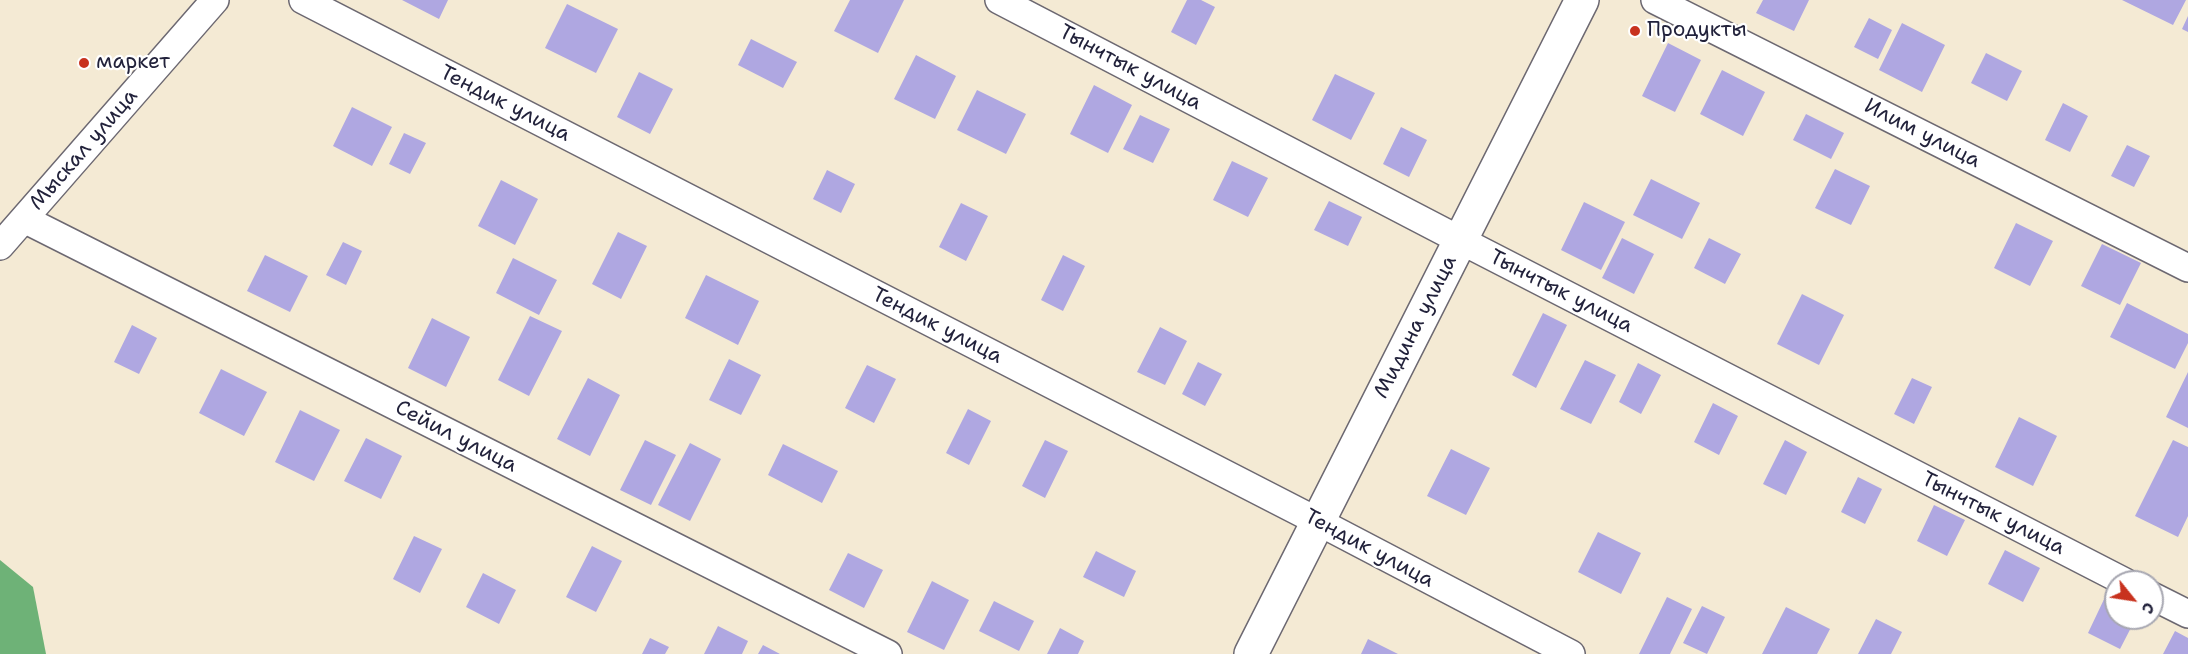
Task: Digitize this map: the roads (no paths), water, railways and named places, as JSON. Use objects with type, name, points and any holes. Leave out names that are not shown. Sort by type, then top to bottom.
[{"type":"street","name":"Мыскал улица","points":[[0,246],[215,0]]},
{"type":"street","name":"Тендик улица","points":[[303,0],[1571,654]]},
{"type":"street","name":"Тынчтык улица","points":[[999,0],[2104,571]]},
{"type":"street","name":"Мидина улица","points":[[1251,654],[1582,0]]},
{"type":"street","name":"Илим улица","points":[[1655,0],[2188,268]]},
{"type":"street","name":"Сейил улица","points":[[24,219],[888,654]]},
{"type":"street","points":[[2164,602],[2188,614]]},
{"type":"place","name":"Продукты","points":[[1635,31]]},
{"type":"place","name":"маркет","points":[[84,63]]}]
